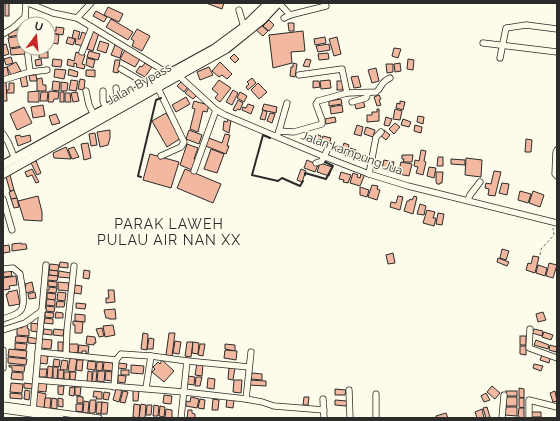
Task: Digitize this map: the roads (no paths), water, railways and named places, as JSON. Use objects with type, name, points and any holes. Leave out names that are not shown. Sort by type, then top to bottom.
[{"type":"highway","name":"Jalan Bypass","points":[[3,174],[94,116],[214,48],[244,27],[269,3]]},
{"type":"highway","name":"Jalan Bypass","points":[[3,165],[48,144],[158,88],[226,49],[262,20],[279,3]]},
{"type":"street","points":[[25,16],[27,3],[53,13],[77,18],[169,74]]},
{"type":"street","points":[[77,18],[91,3]]},
{"type":"street","points":[[279,3],[290,15]]},
{"type":"street","points":[[284,18],[290,15],[326,6]]},
{"type":"street","points":[[239,10],[244,27]]},
{"type":"street","points":[[3,34],[16,25]]},
{"type":"street","points":[[500,58],[504,30],[506,27],[526,25],[557,29]]},
{"type":"street","points":[[82,52],[92,27]]},
{"type":"street","points":[[483,43],[557,52]]},
{"type":"street","points":[[28,56],[30,72]]},
{"type":"street","points":[[121,69],[148,85]]},
{"type":"street","points":[[299,75],[342,69],[347,93]]},
{"type":"street","points":[[3,80],[30,72],[47,70]]},
{"type":"street","name":"Jalan kampung Jua","points":[[179,76],[216,110],[242,123],[278,134],[325,157],[369,174],[408,186],[555,223]]},
{"type":"street","points":[[287,103],[278,134],[290,133],[320,125],[322,120],[316,104],[317,102],[329,97],[347,93],[377,92],[382,82],[390,78]]},
{"type":"street","points":[[116,88],[118,102]]},
{"type":"street","points":[[158,88],[184,142],[181,147],[161,156]]},
{"type":"street","points":[[86,91],[89,105],[94,116]]},
{"type":"street","points":[[103,91],[103,101],[106,109]]},
{"type":"street","points":[[352,102],[366,98],[368,93]]},
{"type":"street","points":[[194,171],[216,110]]},
{"type":"street","points":[[369,174],[376,137],[381,132]]},
{"type":"street","points":[[3,134],[15,159]]},
{"type":"street","points":[[316,164],[322,162],[330,146]]},
{"type":"street","points":[[557,150],[555,174],[557,176]]},
{"type":"street","points":[[468,200],[480,182]]},
{"type":"street","points":[[3,199],[12,230]]},
{"type":"street","points":[[33,410],[46,265]]},
{"type":"street","points":[[66,355],[68,316],[74,266]]},
{"type":"street","points":[[3,269],[13,268],[20,274],[24,303],[22,310],[19,313],[3,319]]},
{"type":"street","points":[[3,330],[25,323],[43,310]]},
{"type":"street","points":[[530,328],[529,348],[557,358]]},
{"type":"street","points":[[3,350],[3,368]]},
{"type":"street","points":[[38,352],[116,360]]},
{"type":"street","points":[[246,399],[251,352]]},
{"type":"street","points":[[114,387],[116,360],[121,354],[249,367]]},
{"type":"street","points":[[146,388],[151,356]]},
{"type":"street","points":[[181,418],[187,361]]},
{"type":"street","points":[[36,380],[114,387],[146,388],[246,399],[274,406],[324,410]]},
{"type":"street","points":[[349,390],[350,418]]},
{"type":"street","points":[[376,394],[376,418]]},
{"type":"street","points":[[502,418],[504,395]]},
{"type":"street","points":[[323,399],[324,418]]},
{"type":"street","points":[[529,418],[529,400],[557,407]]},
{"type":"street","points":[[3,405],[95,418]]},
{"type":"street","points":[[3,410],[61,418]]},
{"type":"district","name":"PARAK LAWEH PULAU AIR NAN XX","points":[[169,232]]}]
